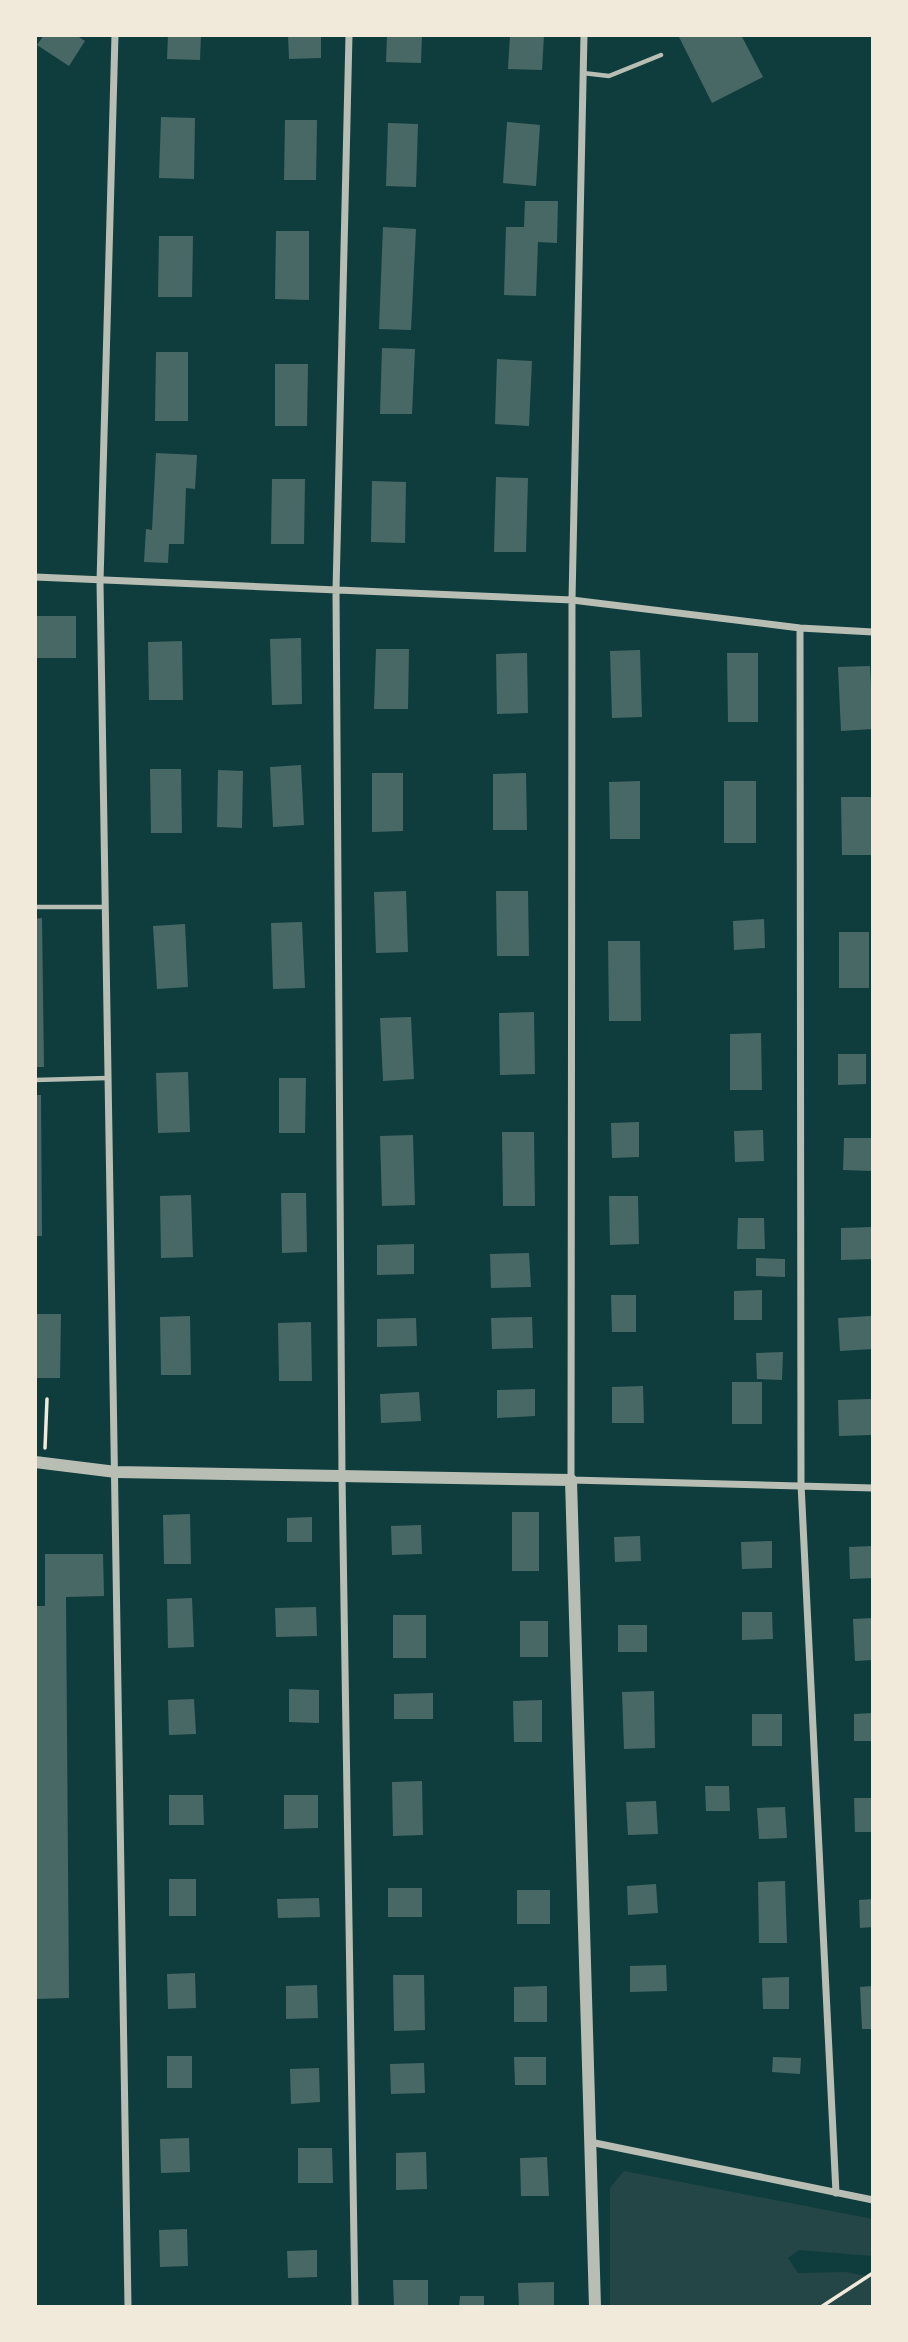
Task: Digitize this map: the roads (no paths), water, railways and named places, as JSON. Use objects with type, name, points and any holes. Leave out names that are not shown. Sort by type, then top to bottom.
[{"type":"street","points":[[114,35],[100,582],[128,2307]]},
{"type":"street","points":[[349,35],[336,592],[342,1476],[355,2307]]},
{"type":"street","points":[[584,35],[572,600],[571,1480],[595,2307]]},
{"type":"street","points":[[35,578],[572,600],[800,628],[873,632]]},
{"type":"street","points":[[800,628],[801,1484],[836,2193]]},
{"type":"street","points":[[35,1462],[116,1472],[801,1484],[873,1488]]},
{"type":"street","points":[[590,2142],[873,2200]]},
{"type":"lane","points":[[583,73],[609,75],[661,55]]},
{"type":"lane","points":[[35,907],[104,907]]},
{"type":"lane","points":[[35,1080],[108,1078]]}]
